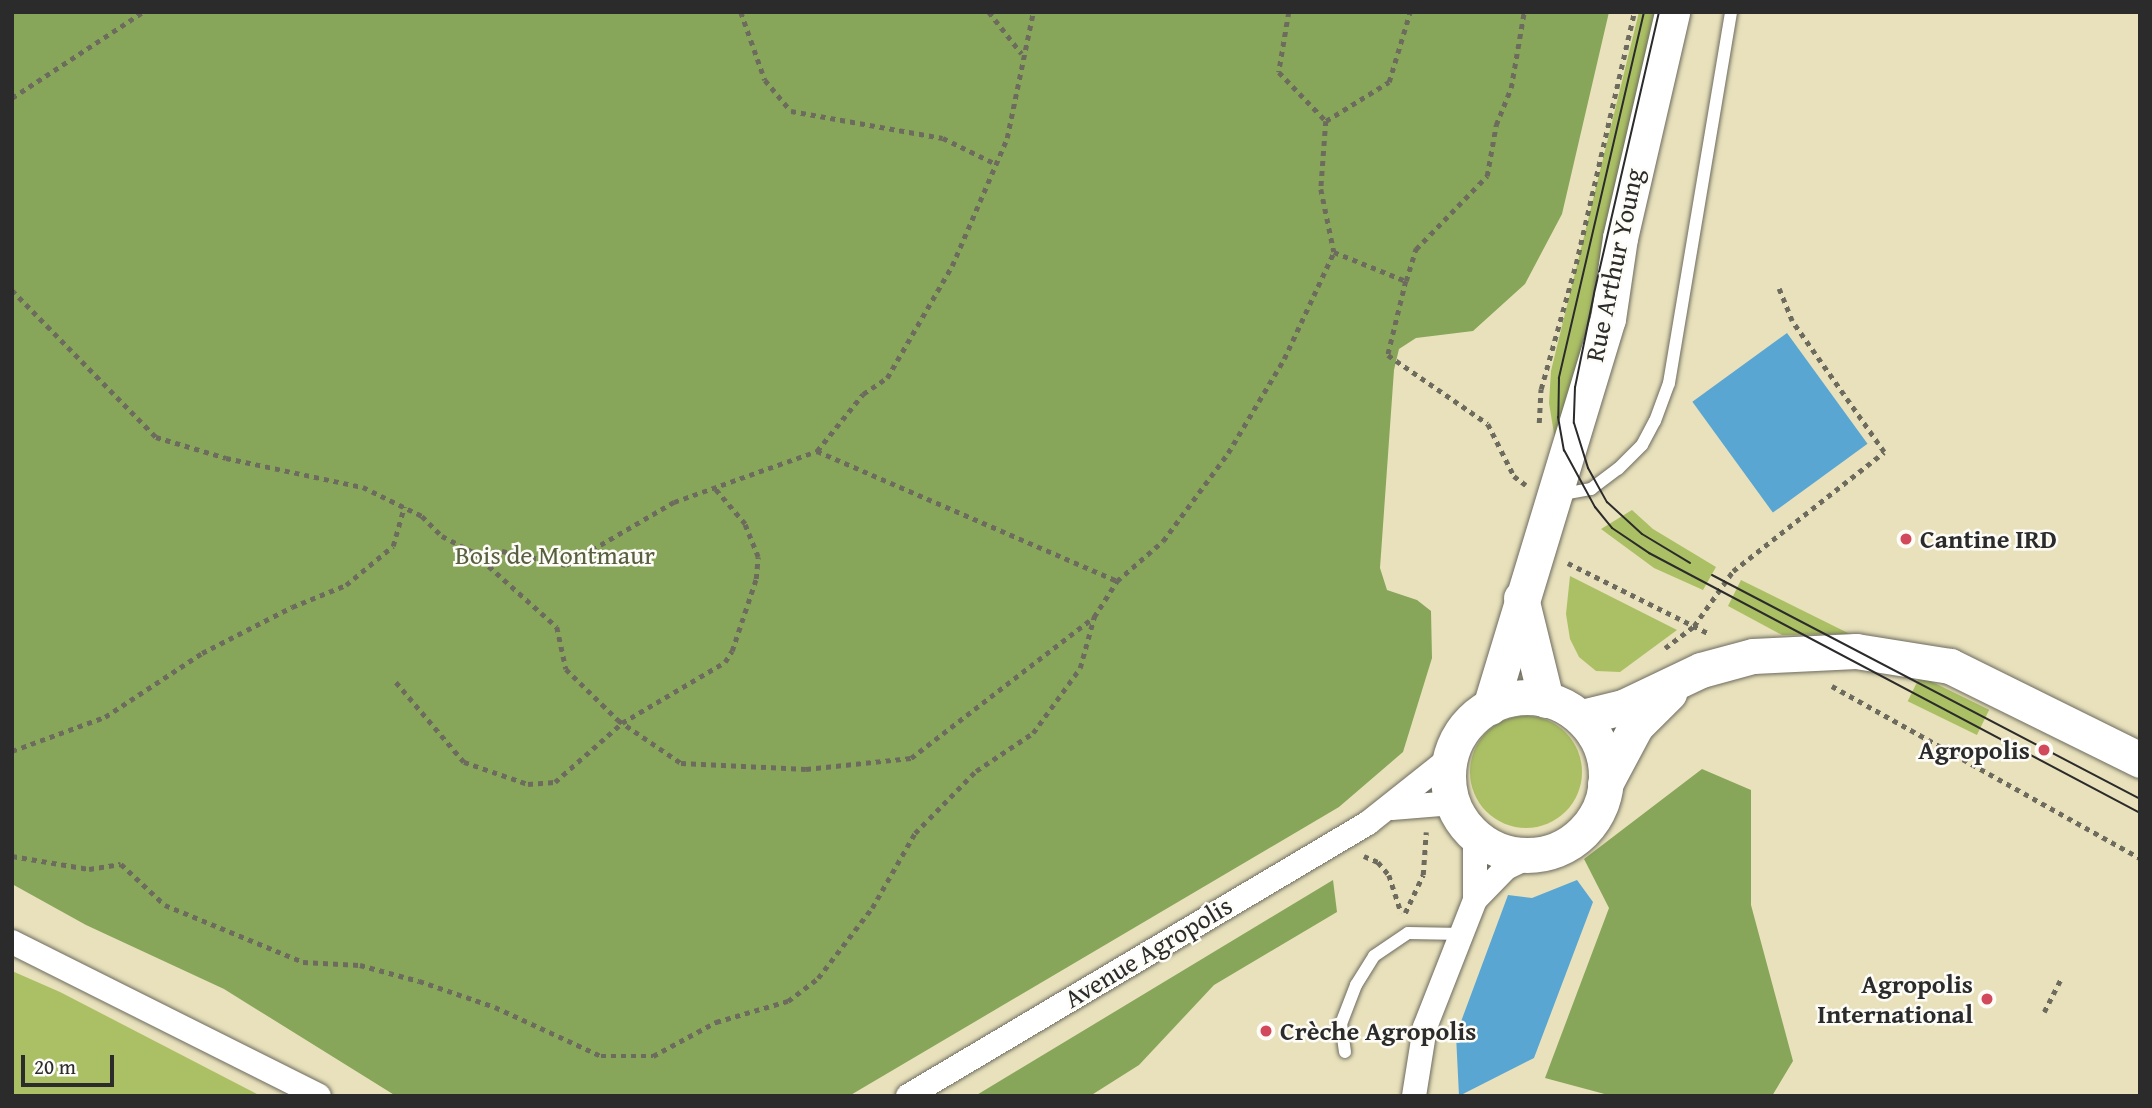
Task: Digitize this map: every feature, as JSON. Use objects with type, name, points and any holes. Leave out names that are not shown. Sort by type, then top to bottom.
[{"type":"street","name":"Rue Arthur Young","points":[[1490,707],[1535,547],[1546,491],[1608,319],[1620,238],[1672,12]]},
{"type":"street","points":[[1520,595],[1546,700]]},
{"type":"street","points":[[1582,717],[1623,706],[1681,682],[1700,670],[1753,656],[1828,649],[1951,666],[2140,760]]},
{"type":"street","points":[[1475,900],[1506,868],[1533,855],[1568,844],[1582,832],[1594,818],[1605,784],[1636,726],[1681,682]]},
{"type":"street","points":[[1533,855],[1497,849],[1444,814],[1451,757],[1465,729],[1490,707],[1510,698],[1546,700],[1564,705],[1582,717],[1600,744],[1605,784]]},
{"type":"street","name":"Avenue Agropolis","points":[[908,1096],[1388,809],[1451,757]]},
{"type":"street","name":"Avenue Agropolis","points":[[1388,809],[1444,814]]},
{"type":"street","points":[[1414,1096],[1425,1027],[1475,900],[1475,835]]},
{"type":"street","points":[[12,942],[319,1096]]},
{"type":"lane","points":[[1546,491],[1591,489],[1618,469],[1642,445],[1655,421],[1669,383],[1688,247],[1731,12]]},
{"type":"lane","points":[[1345,1052],[1341,1024],[1356,985],[1374,956],[1408,933],[1462,934]]},
{"type":"path","points":[[12,98],[144,12]]},
{"type":"path","points":[[741,12],[765,80],[791,111],[943,138],[996,164]]},
{"type":"path","points":[[989,12],[1023,54]]},
{"type":"path","points":[[473,552],[502,551],[566,565],[674,502],[817,451],[863,394],[887,377],[952,266],[1007,138],[1033,12]]},
{"type":"path","points":[[12,856],[89,869],[121,864],[164,905],[303,962],[360,965],[419,981],[495,1007],[601,1056],[653,1056],[716,1022],[788,1001],[818,978],[872,908],[915,833],[976,771],[1033,733],[1080,668],[1094,617],[1117,581],[1163,541],[1228,453],[1284,359],[1334,252],[1321,189],[1326,121],[1279,72],[1289,12]]},
{"type":"path","points":[[1326,121],[1389,82],[1410,12]]},
{"type":"path","points":[[1524,12],[1511,88],[1496,125],[1487,176],[1416,249],[1388,355],[1489,424],[1514,476],[1546,491]]},
{"type":"path","points":[[1539,431],[1541,389],[1579,251],[1634,12]]},
{"type":"path","points":[[1334,252],[1406,281]]},
{"type":"path","points":[[1655,654],[1694,626],[1732,571],[1884,452],[1792,321],[1779,289]]},
{"type":"path","points":[[12,290],[156,437],[226,458],[363,487],[404,507],[473,552],[557,627],[566,669],[622,723],[681,763],[806,769],[911,758],[1094,617]]},
{"type":"path","points":[[817,451],[1117,581]]},
{"type":"path","points":[[396,682],[464,762],[528,784],[555,782],[622,723],[725,662],[739,637],[758,557],[745,524],[715,489]]},
{"type":"path","points":[[12,751],[105,717],[202,653],[292,607],[346,585],[393,546],[404,507]]},
{"type":"path","points":[[1535,547],[1753,656]]},
{"type":"path","points":[[1830,685],[2140,858]]},
{"type":"path","points":[[1403,917],[1423,875],[1426,824],[1444,814]]},
{"type":"path","points":[[1354,851],[1378,862],[1389,876],[1408,933]]},
{"type":"path","points":[[2044,1012],[2060,980]]},
{"type":"green space","name":"Bois de Montmaur","points":[[12,12],[1609,12],[1562,214],[1525,284],[1473,331],[1416,338],[1399,349],[1394,370],[1380,568],[1387,590],[1417,600],[1431,611],[1432,658],[1403,752],[1339,807],[849,1096],[396,1096],[224,989],[86,925],[12,884]]},
{"type":"green space","points":[[1639,12],[1664,12],[1558,458],[1549,403],[1551,371]]},
{"type":"green space","points":[[1632,510],[1653,529],[1716,567],[1703,590],[1654,568],[1601,529]]},
{"type":"green space","points":[[1570,576],[1677,630],[1620,672],[1596,671],[1579,657],[1570,639],[1566,614]]},
{"type":"green space","points":[[1741,580],[1850,634],[1782,635],[1728,606]]},
{"type":"green space","points":[[1920,676],[1989,710],[1977,735],[1908,701]]},
{"type":"green space","points":[[1526,716],[1548,720],[1566,732],[1578,750],[1582,772],[1578,794],[1566,812],[1548,824],[1526,828],[1504,824],[1486,812],[1474,794],[1470,772],[1474,750],[1486,732],[1504,720]]},
{"type":"green space","points":[[1702,769],[1751,790],[1751,905],[1793,1061],[1772,1096],[1612,1096],[1545,1078],[1609,908],[1584,859]]},
{"type":"green space","points":[[1333,880],[1337,912],[1214,985],[1139,1065],[1090,1096],[975,1096]]},
{"type":"green space","points":[[12,971],[60,992],[261,1096],[12,1096]]},
{"type":"water","points":[[1787,333],[1868,444],[1773,513],[1692,402]]},
{"type":"water","points":[[1577,880],[1593,902],[1534,1058],[1459,1096],[1456,1035],[1508,895],[1532,898]]},
{"type":"tram line","points":[[1644,12],[1559,378],[1558,417],[1564,450],[1595,507],[1612,528],[1649,553],[2140,813]]},
{"type":"tram line","points":[[1659,12],[1594,294],[1575,387],[1574,423],[1588,468],[1607,502],[1642,534],[1690,563]]},
{"type":"tram line","points":[[1712,575],[2140,799]]},
{"type":"place","name":"Cantine IRD","points":[[1906,539]]},
{"type":"place","name":"Agropolis","points":[[2044,750]]},
{"type":"place","name":"Agropolis International","points":[[1987,999]]},
{"type":"place","name":"Crèche Agropolis","points":[[1266,1031]]}]
